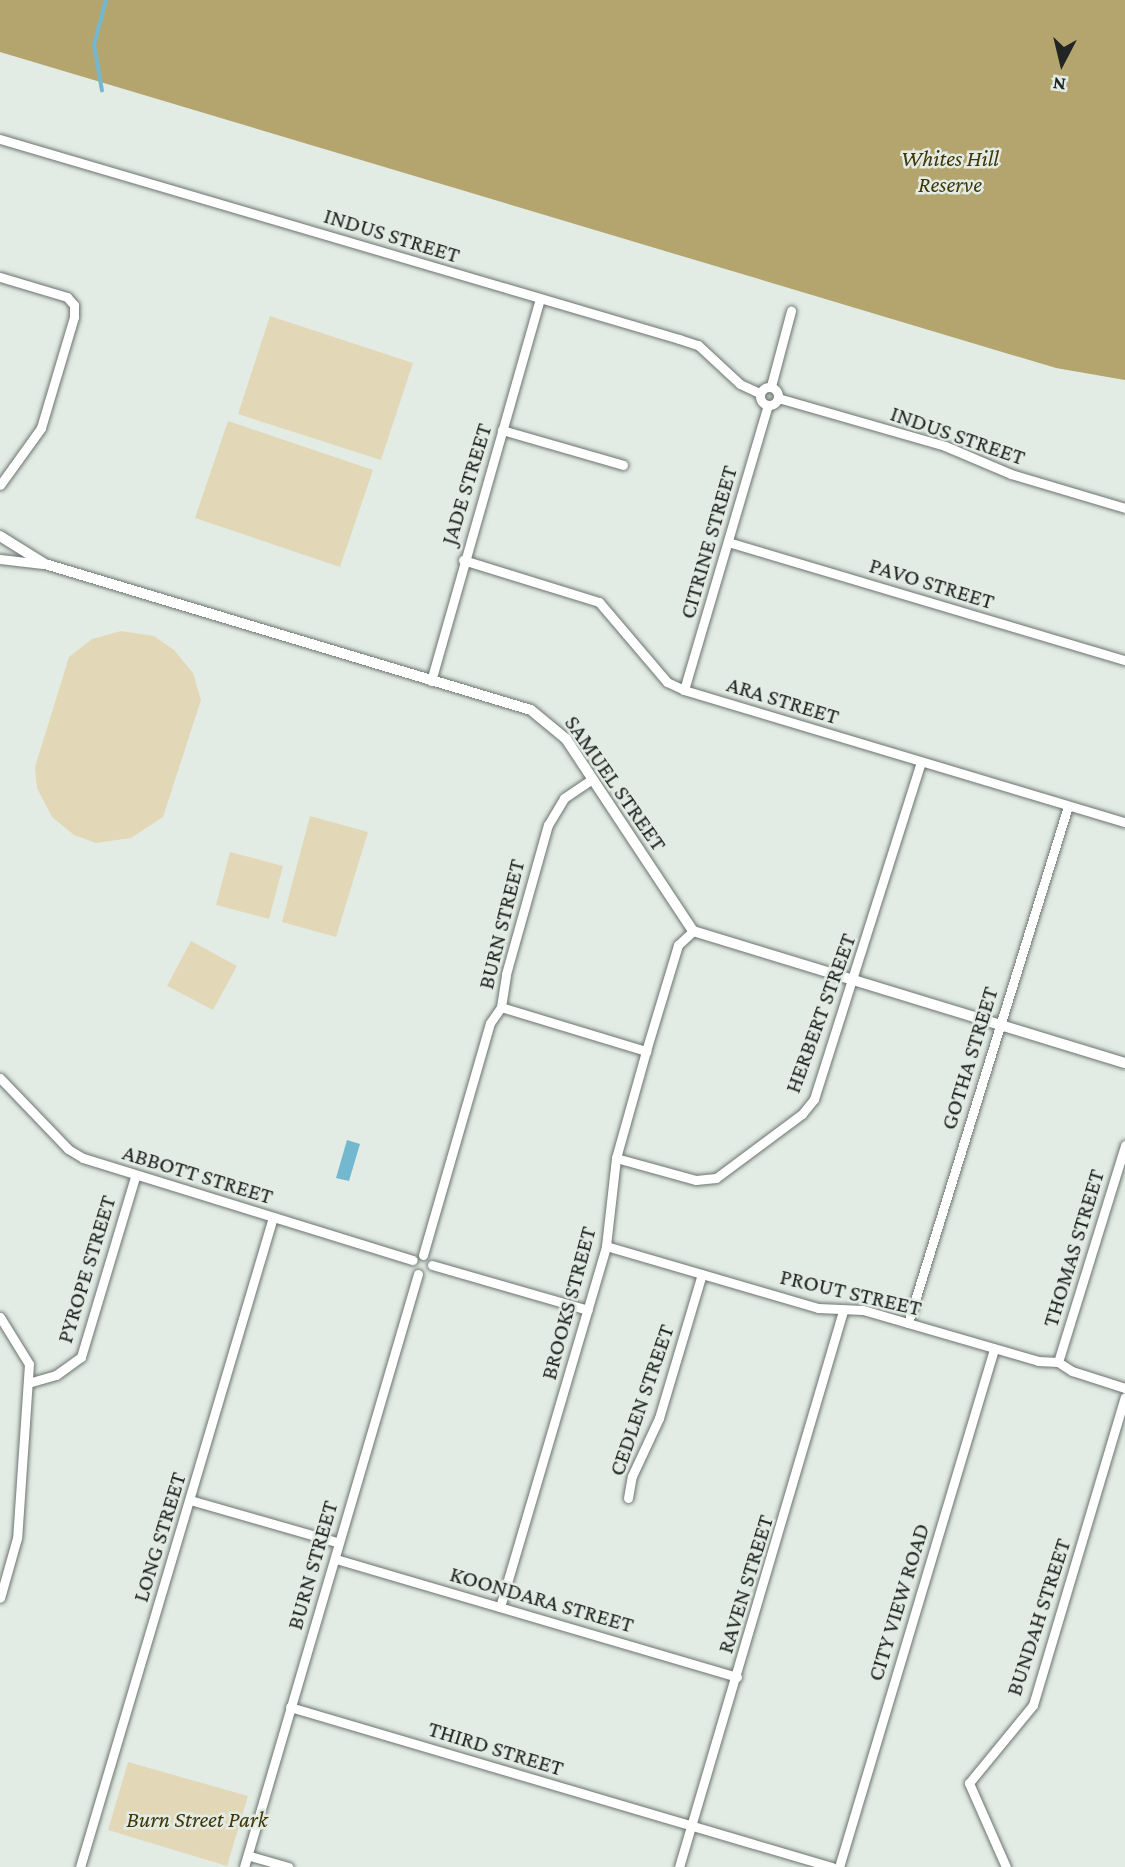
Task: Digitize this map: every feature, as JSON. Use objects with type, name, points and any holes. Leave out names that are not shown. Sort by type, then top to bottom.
[{"type":"street","name":"INDUS STREET","points":[[0,139],[698,345],[740,384],[759,393]]},
{"type":"street","points":[[0,277],[67,297],[74,305],[74,317],[41,428],[0,485]]},
{"type":"street","name":"JADE STREET","points":[[431,681],[463,560],[540,298]]},
{"type":"street","points":[[771,386],[778,398],[768,405],[759,393],[771,386],[791,311]]},
{"type":"street","name":"INDUS STREET","points":[[778,398],[945,446],[1011,474],[1125,508]]},
{"type":"street","name":"CITRINE STREET","points":[[684,690],[768,405]]},
{"type":"street","points":[[502,430],[623,465]]},
{"type":"street","name":"SAMUEL STREET","points":[[0,536],[45,564]]},
{"type":"street","name":"PAVO STREET","points":[[728,542],[1125,660]]},
{"type":"street","name":"SAMUEL STREET","points":[[0,559],[45,564],[540,715],[566,739],[693,931]]},
{"type":"street","name":"ARA STREET","points":[[463,560],[599,602],[667,682],[684,690],[1125,822]]},
{"type":"street","name":"HERBERT STREET","points":[[616,1158],[696,1180],[716,1178],[791,1122],[814,1099],[921,762]]},
{"type":"street","name":"BURN STREET","points":[[423,1255],[491,1023],[501,1007],[506,974],[548,825],[564,798],[592,779]]},
{"type":"street","name":"GOTHA STREET","points":[[908,1322],[1068,806]]},
{"type":"street","points":[[693,931],[851,982],[1125,1063]]},
{"type":"street","name":"BROOKS STREET","points":[[500,1607],[606,1246],[616,1158],[646,1051],[678,945],[693,931]]},
{"type":"street","points":[[501,1007],[646,1051]]},
{"type":"street","name":"ABBOTT STREET","points":[[2,1084],[68,1149],[135,1177],[413,1260]]},
{"type":"street","name":"THOMAS STREET","points":[[1058,1362],[1125,1145]]},
{"type":"street","name":"PYROPE STREET","points":[[28,1383],[56,1375],[81,1357],[135,1177]]},
{"type":"street","name":"LONG STREET","points":[[80,1867],[273,1217]]},
{"type":"street","name":"PROUT STREET","points":[[606,1246],[843,1311],[863,1310],[994,1349],[1058,1362],[1072,1371],[1125,1388]]},
{"type":"street","points":[[432,1265],[428,1273],[418,1274],[413,1260],[423,1255],[432,1265],[588,1310]]},
{"type":"street","name":"BURN STREET","points":[[244,1867],[250,1856],[250,1841],[336,1559],[336,1542],[418,1274]]},
{"type":"street","name":"CEDLEN STREET","points":[[628,1498],[632,1476],[659,1418],[702,1274]]},
{"type":"street","name":"RAVEN STREET","points":[[679,1867],[843,1311]]},
{"type":"street","points":[[0,1317],[28,1357],[16,1538],[0,1598]]},
{"type":"street","name":"CITY VIEW ROAD","points":[[839,1867],[994,1349]]},
{"type":"street","name":"BUNDAH STREET","points":[[1006,1867],[969,1783],[1033,1705],[1125,1397]]},
{"type":"street","points":[[190,1500],[336,1542]]},
{"type":"street","name":"KOONDARA STREET","points":[[336,1559],[737,1677]]},
{"type":"street","name":"THIRD STREET","points":[[290,1707],[832,1867]]},
{"type":"street","points":[[250,1856],[288,1867]]},
{"type":"green space","name":"Whites Hill Reserve","points":[[0,0],[1125,0],[1125,380],[1056,368],[0,52]]},
{"type":"green space","points":[[270,316],[413,363],[381,460],[238,414]]},
{"type":"green space","points":[[228,421],[373,470],[340,567],[195,518]]},
{"type":"green space","points":[[121,631],[154,636],[174,650],[193,673],[201,700],[163,817],[131,838],[96,843],[74,835],[52,817],[37,788],[35,767],[69,657],[92,639]]},
{"type":"green space","points":[[310,816],[368,832],[336,937],[282,922]]},
{"type":"green space","points":[[230,852],[283,866],[269,919],[216,905]]},
{"type":"green space","points":[[191,941],[237,966],[213,1010],[167,986]]},
{"type":"green space","name":"Burn Street Park","points":[[128,1762],[248,1796],[227,1866],[108,1830]]},
{"type":"water","points":[[347,1140],[360,1144],[349,1181],[336,1178]]},
{"type":"waterway","points":[[102,91],[94,45],[106,0]]}]
